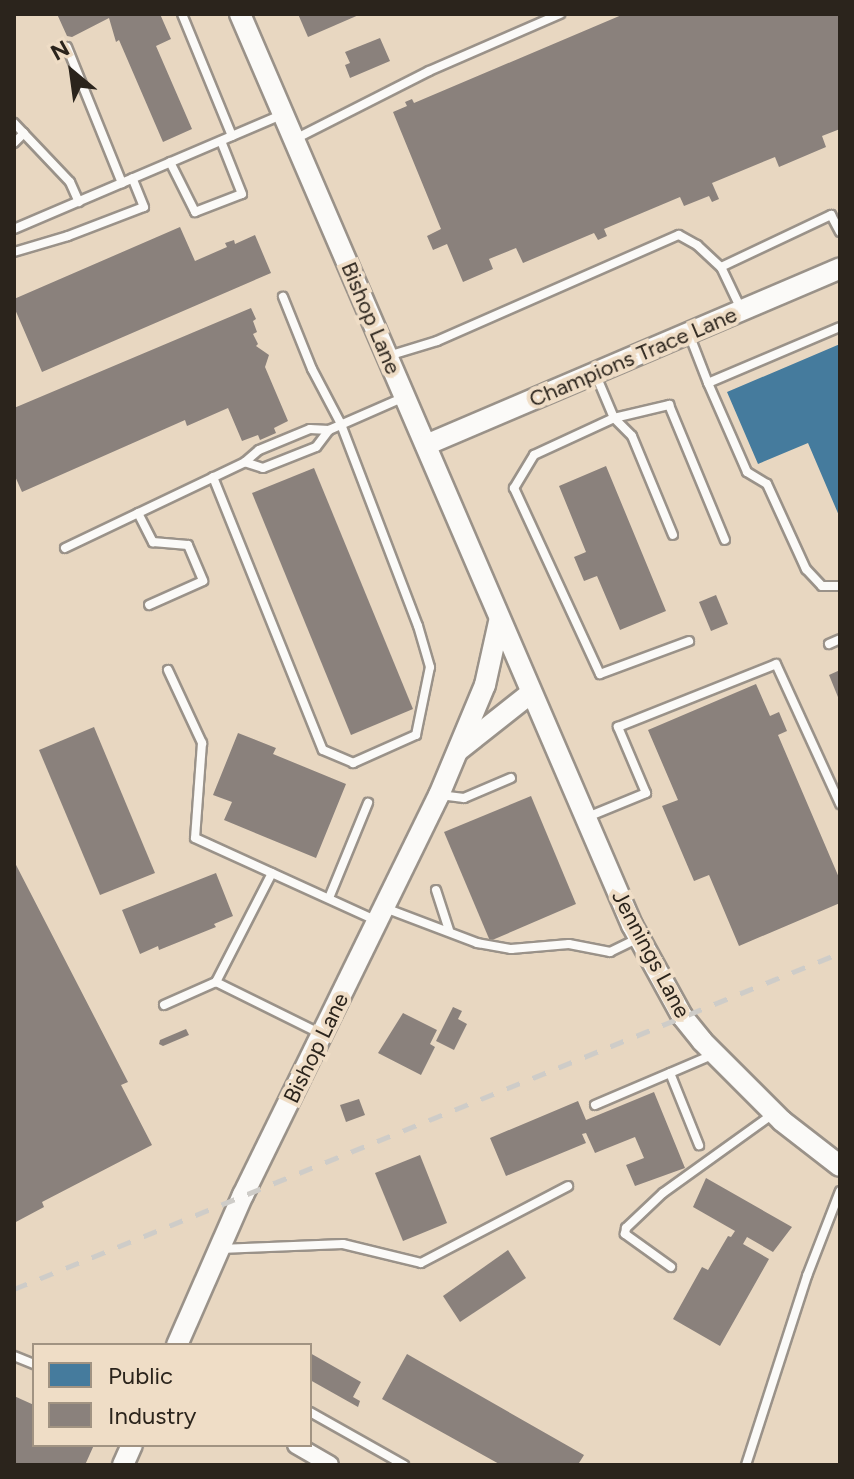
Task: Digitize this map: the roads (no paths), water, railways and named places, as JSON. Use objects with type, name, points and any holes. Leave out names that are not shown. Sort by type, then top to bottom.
[{"type":"street","name":"Bishop Lane","points":[[240,14],[531,693]]},
{"type":"street","name":"Champions Trace Lane","points":[[426,445],[840,268]]},
{"type":"street","name":"Bishop Lane","points":[[183,1343],[220,1249],[439,795],[485,685],[499,622]]},
{"type":"street","points":[[456,752],[531,693]]},
{"type":"street","name":"Jennings Lane","points":[[531,693],[639,938],[682,1016],[774,1114],[840,1166]]},
{"type":"street","points":[[299,1447],[330,1465]]},
{"type":"lane","points":[[182,14],[232,136]]},
{"type":"lane","points":[[295,139],[429,71],[560,14]]},
{"type":"lane","points":[[67,47],[122,183]]},
{"type":"lane","points":[[14,229],[284,114]]},
{"type":"lane","points":[[14,123],[70,182],[79,202]]},
{"type":"lane","points":[[14,143],[24,133]]},
{"type":"lane","points":[[170,162],[195,212],[242,194],[221,141]]},
{"type":"lane","points":[[14,252],[68,236],[144,207],[132,178]]},
{"type":"lane","points":[[721,267],[836,213],[840,232]]},
{"type":"lane","points":[[388,357],[437,341],[679,235],[697,245],[721,267],[742,310]]},
{"type":"lane","points":[[213,477],[323,750],[353,763],[416,735],[430,667],[418,626],[341,424],[312,369],[283,297]]},
{"type":"lane","points":[[708,383],[840,327]]},
{"type":"lane","points":[[689,333],[747,472],[767,484],[806,569],[822,586],[840,586]]},
{"type":"lane","points":[[595,373],[614,418],[632,436],[673,535]]},
{"type":"lane","points":[[245,462],[263,468],[316,447],[329,430],[405,396]]},
{"type":"lane","points":[[689,641],[600,674],[514,488],[534,455],[614,418],[669,405],[725,540]]},
{"type":"lane","points":[[65,548],[245,462],[259,450],[310,429],[329,430]]},
{"type":"lane","points":[[138,513],[153,542],[188,545],[203,581],[149,605]]},
{"type":"lane","points":[[829,644],[840,639]]},
{"type":"lane","points":[[584,819],[646,793],[618,727],[776,664],[840,804]]},
{"type":"lane","points":[[168,670],[202,743],[195,838],[329,898],[449,930],[477,943],[511,949],[569,944],[610,952],[639,938]]},
{"type":"lane","points":[[439,795],[464,798],[511,778]]},
{"type":"lane","points":[[329,898],[368,803]]},
{"type":"lane","points":[[164,1005],[216,982],[272,873]]},
{"type":"lane","points":[[436,890],[449,930]]},
{"type":"lane","points":[[216,982],[322,1034]]},
{"type":"lane","points":[[595,1105],[715,1054]]},
{"type":"lane","points":[[670,1073],[699,1145]]},
{"type":"lane","points":[[671,1267],[625,1234],[626,1228],[663,1193],[774,1114]]},
{"type":"lane","points":[[220,1249],[343,1244],[421,1263],[568,1186]]},
{"type":"lane","points":[[746,1465],[807,1276],[840,1191]]},
{"type":"lane","points":[[312,1413],[404,1465]]},
{"type":"railway","points":[[14,1289],[840,953]]}]
